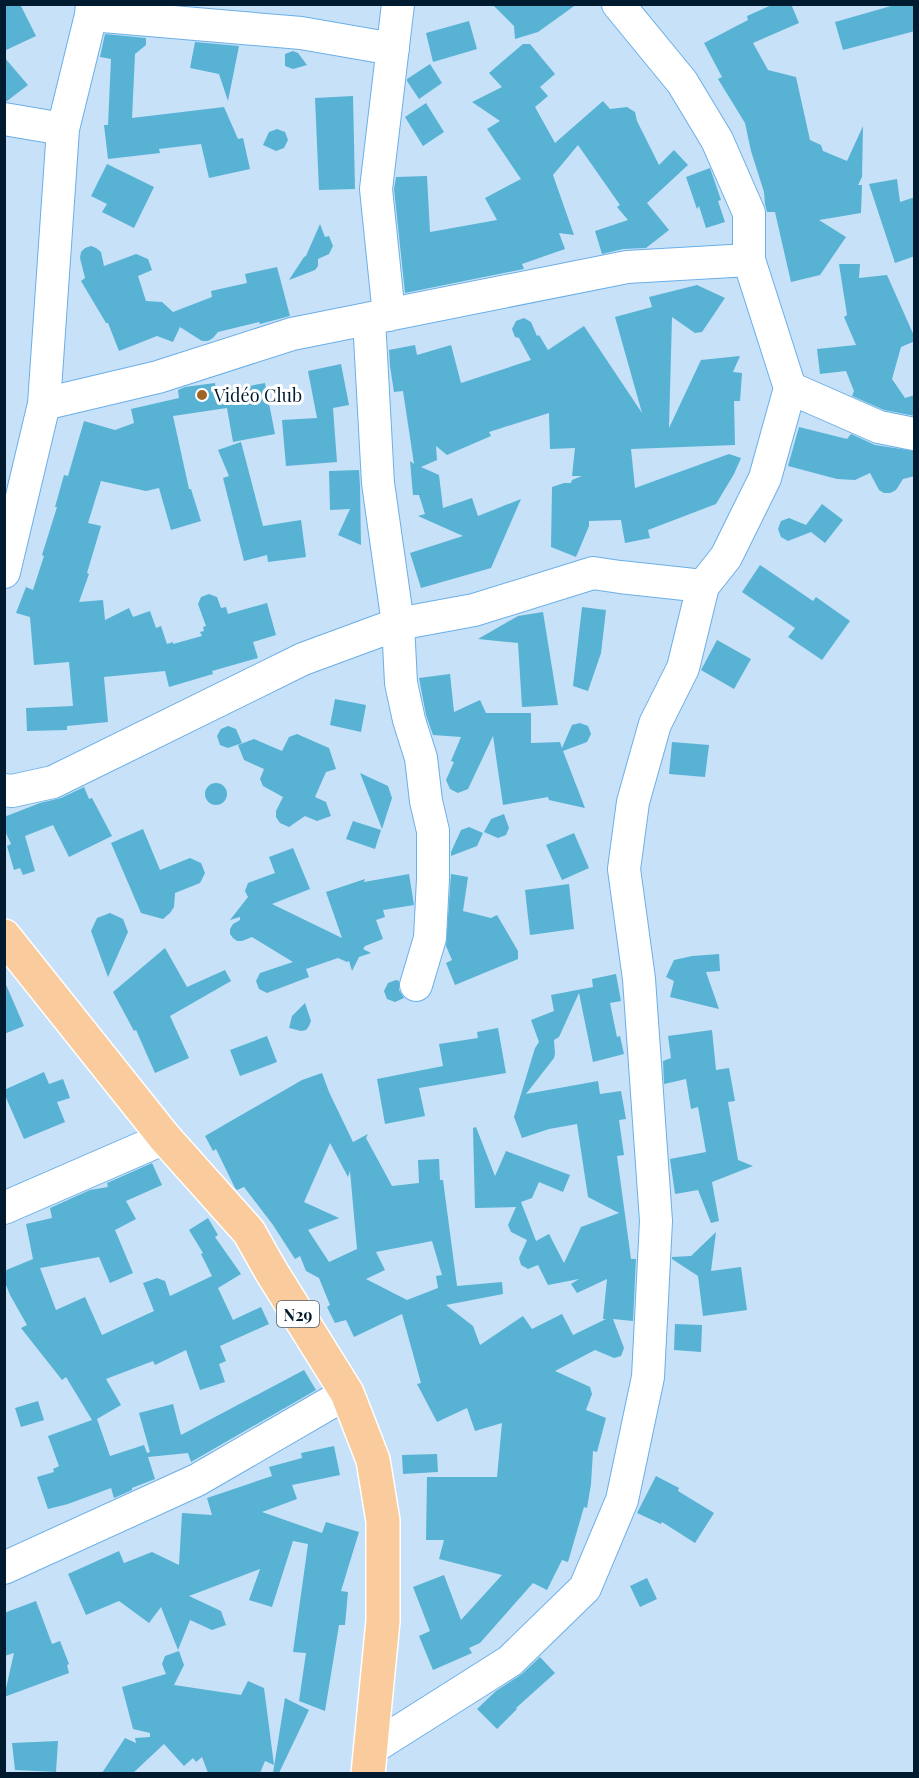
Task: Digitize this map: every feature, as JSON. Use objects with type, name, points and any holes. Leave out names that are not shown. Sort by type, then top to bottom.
[{"type":"main road","name":"N29","points":[[4,936],[165,1138],[249,1232],[347,1393],[373,1460],[383,1521],[383,1621],[366,1764]]},
{"type":"street","points":[[398,4],[375,189],[379,317],[378,483],[398,624],[401,683],[409,720],[421,758],[426,801],[433,831],[430,938],[416,985]]},
{"type":"street","points":[[366,1764],[510,1661],[585,1588],[622,1500],[648,1377],[656,1221],[639,979],[624,869],[633,802],[655,724],[683,668],[703,586],[726,557],[765,478],[789,388],[750,260],[749,213],[717,140],[682,82],[618,4]]},
{"type":"street","points":[[4,572],[44,404],[63,129],[92,10],[301,33],[393,49]]},
{"type":"street","points":[[4,119],[63,129]]},
{"type":"street","points":[[44,404],[159,377],[292,334],[627,267],[750,260]]},
{"type":"street","points":[[789,388],[879,427],[915,434]]},
{"type":"street","points":[[4,790],[12,791],[53,782],[303,659],[398,624],[474,610],[593,573],[703,586]]},
{"type":"street","points":[[4,1208],[165,1138]]},
{"type":"street","points":[[4,1568],[197,1480],[347,1393]]},
{"type":"building","points":[[4,4],[20,4],[36,36],[4,51]]},
{"type":"building","points":[[492,4],[577,4],[538,32],[515,39],[514,26]]},
{"type":"building","points":[[774,4],[791,4],[799,23],[753,43],[768,70],[796,77],[810,140],[821,145],[823,151],[847,161],[863,126],[862,177],[858,185],[862,185],[861,213],[819,220],[846,237],[820,275],[791,282],[775,212],[767,212],[764,192],[745,123],[718,79],[722,77],[704,43],[748,20],[747,16]]},
{"type":"building","points":[[898,4],[915,4],[915,31],[843,50],[835,22]]},
{"type":"building","points":[[469,21],[477,49],[433,62],[426,33]]},
{"type":"building","points":[[105,34],[146,38],[146,45],[135,54],[132,118],[224,107],[238,139],[243,138],[250,169],[209,178],[201,144],[159,149],[160,153],[108,159],[104,125],[108,125],[111,59],[100,57]]},
{"type":"building","points":[[195,42],[239,46],[228,101],[219,74],[190,68]]},
{"type":"building","points":[[523,44],[530,44],[555,74],[540,87],[548,96],[535,107],[555,143],[603,101],[610,109],[627,107],[635,112],[637,121],[659,165],[674,150],[688,165],[647,203],[669,230],[646,248],[623,249],[602,254],[595,231],[628,220],[617,207],[620,205],[578,145],[553,175],[574,235],[559,233],[565,249],[522,264],[524,269],[405,293],[394,189],[396,177],[427,176],[430,232],[497,220],[485,198],[521,179],[487,129],[500,121],[472,102],[502,87],[489,73]]},
{"type":"building","points":[[293,51],[298,53],[307,65],[293,69],[285,66],[285,54]]},
{"type":"building","points":[[4,57],[28,85],[7,101],[4,101]]},
{"type":"building","points":[[430,64],[442,83],[419,99],[407,79]]},
{"type":"building","points":[[353,96],[355,189],[319,190],[315,98]]},
{"type":"building","points":[[426,103],[444,132],[423,146],[405,117]]},
{"type":"building","points":[[277,129],[285,132],[288,140],[284,148],[276,151],[263,145],[269,132]]},
{"type":"building","points":[[107,164],[154,187],[134,228],[102,212],[107,204],[91,196]]},
{"type":"building","points":[[710,168],[721,200],[718,201],[725,222],[706,228],[686,177]]},
{"type":"building","points":[[897,179],[900,202],[915,197],[915,256],[895,263],[869,184]]},
{"type":"building","points":[[320,224],[325,237],[329,236],[333,246],[329,254],[318,259],[318,266],[315,270],[289,280],[306,256]]},
{"type":"building","points":[[91,246],[101,252],[104,266],[136,254],[148,259],[152,270],[138,276],[146,301],[162,302],[173,312],[212,297],[211,291],[247,283],[245,274],[277,267],[290,316],[218,332],[208,341],[202,341],[180,327],[173,342],[157,336],[119,351],[108,323],[81,281],[85,278],[80,258],[81,252]]},
{"type":"building","points":[[839,264],[860,264],[859,278],[887,275],[915,338],[915,341],[901,347],[892,379],[905,398],[915,395],[915,416],[884,410],[852,396],[854,391],[846,371],[820,374],[817,349],[856,345],[844,317],[847,315]]},
{"type":"building","points":[[697,285],[725,298],[702,332],[695,333],[672,317],[669,428],[701,360],[740,356],[733,372],[742,373],[740,401],[734,401],[735,445],[631,449],[635,488],[729,454],[741,458],[716,504],[648,530],[650,538],[625,543],[621,520],[589,521],[576,557],[551,547],[552,487],[571,483],[572,480],[582,476],[572,476],[575,448],[550,449],[549,413],[489,432],[491,436],[447,455],[436,446],[437,460],[421,467],[439,475],[443,508],[472,498],[478,516],[521,499],[491,568],[421,588],[410,553],[463,536],[418,516],[425,514],[419,495],[413,495],[410,461],[414,464],[403,391],[394,392],[389,350],[415,345],[417,355],[451,345],[461,383],[531,360],[519,338],[515,337],[512,329],[516,321],[524,318],[531,322],[537,336],[539,335],[548,350],[584,326],[642,413],[615,317],[652,307],[649,297]]},
{"type":"building","points":[[341,364],[349,405],[333,408],[337,462],[286,466],[282,420],[317,418],[308,371]]},
{"type":"building","points":[[215,383],[216,392],[265,383],[275,434],[233,442],[227,408],[173,416],[189,489],[191,489],[201,521],[171,530],[159,488],[146,491],[101,481],[88,523],[101,526],[87,573],[89,574],[79,602],[103,600],[105,620],[129,608],[133,617],[150,611],[156,628],[161,626],[167,644],[202,636],[200,632],[204,631],[203,627],[206,626],[198,604],[201,597],[209,594],[217,597],[221,608],[226,607],[228,614],[267,603],[276,635],[253,642],[258,658],[212,671],[213,674],[169,687],[165,671],[104,677],[108,722],[67,726],[67,730],[27,731],[26,708],[73,706],[69,662],[34,665],[30,617],[16,613],[26,587],[33,590],[64,475],[68,476],[84,421],[115,430],[134,423],[131,409],[179,398],[178,390],[185,387]]},
{"type":"building","points":[[799,427],[847,439],[851,434],[875,445],[914,451],[915,476],[903,479],[896,490],[884,493],[879,490],[870,473],[855,480],[837,479],[788,466]]},
{"type":"building","points":[[241,442],[263,526],[301,520],[306,557],[268,562],[267,555],[244,561],[223,478],[229,476],[218,450]]},
{"type":"building","points":[[359,470],[361,545],[338,535],[350,509],[330,510],[329,471]]},
{"type":"building","points":[[822,504],[843,520],[825,543],[811,532],[788,541],[781,537],[778,529],[781,521],[789,518],[806,525]]},
{"type":"building","points":[[760,565],[813,601],[816,597],[850,621],[822,660],[788,637],[795,628],[742,592]]},
{"type":"building","points":[[582,607],[606,610],[601,653],[588,691],[573,686]]},
{"type":"building","points":[[543,612],[558,705],[522,707],[518,643],[478,639],[518,616]]},
{"type":"building","points":[[717,640],[751,659],[734,689],[701,670]]},
{"type":"building","points":[[450,674],[454,712],[480,700],[486,713],[531,713],[531,743],[560,742],[562,748],[572,725],[580,723],[588,726],[591,734],[587,742],[563,751],[585,808],[549,800],[548,797],[503,805],[493,736],[468,789],[458,793],[450,789],[446,780],[461,737],[433,735],[426,715],[419,678]]},
{"type":"building","points":[[335,699],[366,705],[361,732],[330,725]]},
{"type":"building","points":[[228,726],[236,729],[242,743],[228,748],[220,745],[217,736],[221,729]]},
{"type":"building","points":[[297,734],[329,748],[336,769],[326,772],[315,797],[326,802],[331,816],[317,821],[305,816],[289,827],[280,823],[276,817],[276,811],[283,797],[263,786],[260,779],[264,769],[244,760],[238,745],[254,739],[282,751],[289,737]]},
{"type":"building","points":[[672,742],[709,745],[705,777],[669,774]]},
{"type":"building","points":[[360,773],[388,786],[392,798],[382,829]]},
{"type":"building","points":[[216,783],[226,790],[227,794],[220,804],[216,805],[206,798],[205,794],[212,784]]},
{"type":"building","points":[[84,787],[112,836],[69,857],[53,825],[25,836],[35,871],[23,875],[20,868],[14,870],[7,846],[11,844],[4,829],[4,817],[40,803],[61,798]]},
{"type":"building","points":[[504,814],[509,828],[506,835],[498,838],[484,832],[491,819]]},
{"type":"building","points":[[353,821],[381,830],[375,849],[346,839]]},
{"type":"building","points":[[469,827],[483,833],[477,846],[451,856],[461,830]]},
{"type":"building","points":[[143,829],[160,870],[190,858],[201,863],[205,873],[200,883],[175,893],[174,907],[163,919],[141,913],[111,843]]},
{"type":"building","points":[[574,833],[589,868],[562,880],[546,845]]},
{"type":"building","points":[[293,848],[310,889],[272,904],[342,938],[326,892],[365,879],[364,882],[409,874],[414,905],[383,910],[385,917],[376,920],[383,939],[365,946],[363,949],[371,953],[359,957],[352,971],[349,961],[338,958],[306,969],[309,977],[267,993],[259,989],[256,981],[260,973],[293,962],[252,937],[237,941],[230,934],[230,929],[240,920],[240,917],[230,920],[248,897],[245,891],[248,883],[275,873],[269,857]]},
{"type":"building","points":[[451,874],[468,877],[463,911],[491,918],[497,915],[518,951],[518,959],[455,985],[446,963],[452,960],[446,946]]},
{"type":"building","points":[[569,884],[574,929],[530,935],[525,890]]},
{"type":"building","points":[[110,913],[123,919],[128,932],[108,977],[91,931],[97,918]]},
{"type":"building","points":[[165,948],[187,987],[225,970],[231,981],[170,1016],[189,1058],[155,1073],[136,1030],[134,1031],[113,992]]},
{"type":"building","points":[[719,954],[720,971],[706,972],[719,1009],[670,997],[674,981],[666,977],[674,960]]},
{"type":"building","points":[[616,974],[621,1001],[610,1003],[617,1037],[620,1036],[624,1054],[593,1062],[579,993],[559,1037],[554,1040],[554,1058],[526,1094],[598,1081],[600,1094],[621,1091],[626,1119],[619,1120],[624,1155],[617,1156],[631,1259],[636,1259],[633,1321],[613,1319],[624,1348],[621,1356],[614,1358],[595,1350],[555,1371],[590,1387],[592,1394],[586,1410],[606,1418],[597,1452],[593,1451],[587,1508],[584,1507],[568,1562],[562,1560],[547,1590],[533,1583],[480,1643],[469,1648],[472,1653],[433,1670],[419,1636],[430,1631],[413,1587],[444,1575],[461,1620],[502,1575],[439,1559],[444,1540],[426,1540],[427,1477],[497,1477],[502,1423],[475,1431],[467,1408],[437,1422],[417,1384],[421,1383],[402,1314],[354,1337],[346,1320],[335,1323],[327,1307],[330,1305],[319,1278],[306,1271],[300,1256],[295,1259],[244,1187],[237,1190],[235,1188],[216,1149],[213,1151],[205,1136],[302,1080],[322,1073],[353,1142],[368,1134],[366,1138],[392,1186],[419,1183],[418,1160],[439,1159],[440,1180],[443,1180],[457,1286],[502,1282],[503,1294],[446,1305],[473,1326],[480,1345],[523,1316],[532,1329],[562,1314],[573,1335],[606,1319],[603,1319],[607,1279],[577,1293],[571,1284],[579,1279],[548,1285],[538,1265],[528,1269],[521,1265],[519,1258],[527,1240],[511,1232],[508,1225],[516,1207],[475,1208],[473,1128],[476,1127],[495,1176],[506,1151],[570,1175],[563,1192],[539,1182],[532,1198],[521,1202],[536,1241],[549,1234],[564,1263],[581,1227],[619,1213],[588,1197],[577,1124],[549,1129],[522,1138],[514,1117],[535,1048],[539,1042],[531,1020],[554,1011],[551,995],[593,987],[592,979]],"holes":[[[330,1143],[348,1177],[350,1171],[357,1249],[329,1262],[308,1230],[339,1218],[304,1202]],[[432,1241],[442,1275],[436,1276],[438,1288],[407,1300],[366,1279],[385,1270],[376,1252]]]},
{"type":"building","points":[[4,980],[24,1026],[4,1034]]},
{"type":"building","points":[[399,981],[399,990],[404,998],[395,1002],[387,999],[384,991],[388,983]]},
{"type":"building","points":[[305,1003],[311,1021],[309,1026],[306,1030],[301,1031],[289,1028],[292,1016]]},
{"type":"building","points":[[498,1028],[506,1073],[419,1088],[425,1116],[385,1124],[377,1079],[443,1066],[439,1044],[478,1038],[477,1032]]},
{"type":"building","points":[[712,1030],[716,1070],[729,1068],[735,1101],[728,1102],[738,1160],[753,1166],[712,1182],[719,1221],[711,1223],[698,1190],[675,1194],[670,1159],[706,1152],[698,1107],[691,1109],[686,1079],[664,1084],[663,1061],[671,1058],[668,1036]]},
{"type":"building","points":[[267,1036],[277,1062],[240,1076],[230,1050]]},
{"type":"building","points":[[44,1072],[49,1084],[63,1079],[70,1098],[57,1102],[65,1122],[24,1139],[4,1090]]},
{"type":"building","points":[[152,1163],[162,1185],[126,1201],[136,1219],[115,1230],[133,1273],[110,1283],[99,1257],[40,1268],[56,1310],[85,1297],[102,1335],[154,1311],[143,1283],[157,1278],[165,1281],[170,1296],[212,1276],[201,1254],[203,1253],[189,1230],[208,1218],[218,1235],[215,1237],[241,1274],[218,1288],[233,1320],[261,1307],[269,1324],[220,1346],[226,1361],[219,1364],[225,1382],[200,1390],[186,1350],[155,1365],[153,1361],[106,1379],[121,1405],[97,1419],[110,1456],[144,1445],[147,1453],[150,1452],[139,1413],[173,1404],[181,1435],[304,1370],[316,1390],[191,1462],[188,1453],[148,1457],[155,1479],[114,1498],[111,1488],[48,1509],[37,1477],[54,1472],[53,1469],[59,1466],[48,1436],[92,1420],[66,1377],[62,1380],[21,1328],[27,1325],[10,1295],[4,1280],[4,1271],[33,1259],[26,1224],[52,1218],[50,1208],[90,1190],[108,1187],[107,1183]]},
{"type":"building","points":[[716,1232],[711,1271],[741,1267],[747,1310],[703,1316],[698,1276],[672,1257],[691,1256]]},
{"type":"building","points":[[675,1324],[702,1325],[701,1352],[674,1350]]},
{"type":"building","points":[[38,1401],[44,1420],[21,1427],[15,1408]]},
{"type":"building","points":[[334,1446],[340,1475],[292,1485],[297,1499],[262,1512],[322,1533],[326,1522],[359,1532],[341,1591],[348,1592],[345,1625],[339,1625],[325,1711],[299,1701],[306,1653],[293,1652],[308,1544],[293,1541],[272,1607],[249,1600],[260,1569],[189,1596],[221,1611],[226,1625],[212,1630],[190,1620],[178,1650],[161,1607],[149,1623],[119,1601],[86,1615],[68,1574],[119,1551],[124,1563],[152,1552],[179,1565],[182,1513],[212,1515],[207,1498],[272,1476],[269,1467],[302,1458],[301,1453]]},
{"type":"building","points":[[437,1454],[438,1472],[403,1474],[402,1455]]},
{"type":"building","points":[[656,1476],[679,1488],[678,1491],[714,1513],[695,1543],[662,1522],[661,1524],[637,1513]]},
{"type":"building","points":[[647,1578],[657,1599],[640,1607],[630,1586]]},
{"type":"building","points":[[36,1601],[52,1644],[60,1641],[69,1664],[67,1665],[69,1673],[4,1697],[14,1653],[4,1656],[4,1613]]},
{"type":"building","points":[[179,1651],[184,1665],[174,1685],[241,1695],[248,1681],[264,1688],[274,1765],[265,1761],[260,1773],[208,1773],[202,1757],[196,1762],[193,1758],[184,1766],[164,1744],[133,1773],[102,1773],[125,1738],[136,1743],[135,1738],[150,1737],[150,1733],[133,1729],[122,1687],[166,1674],[162,1664],[165,1656]]},
{"type":"building","points":[[540,1657],[555,1673],[516,1708],[497,1729],[477,1709]]},
{"type":"building","points":[[285,1698],[309,1710],[279,1773],[273,1773]]},
{"type":"building","points":[[58,1741],[56,1772],[15,1770],[12,1743]]},
{"type":"place","name":"Vidéo Club","points":[[202,395]]}]
